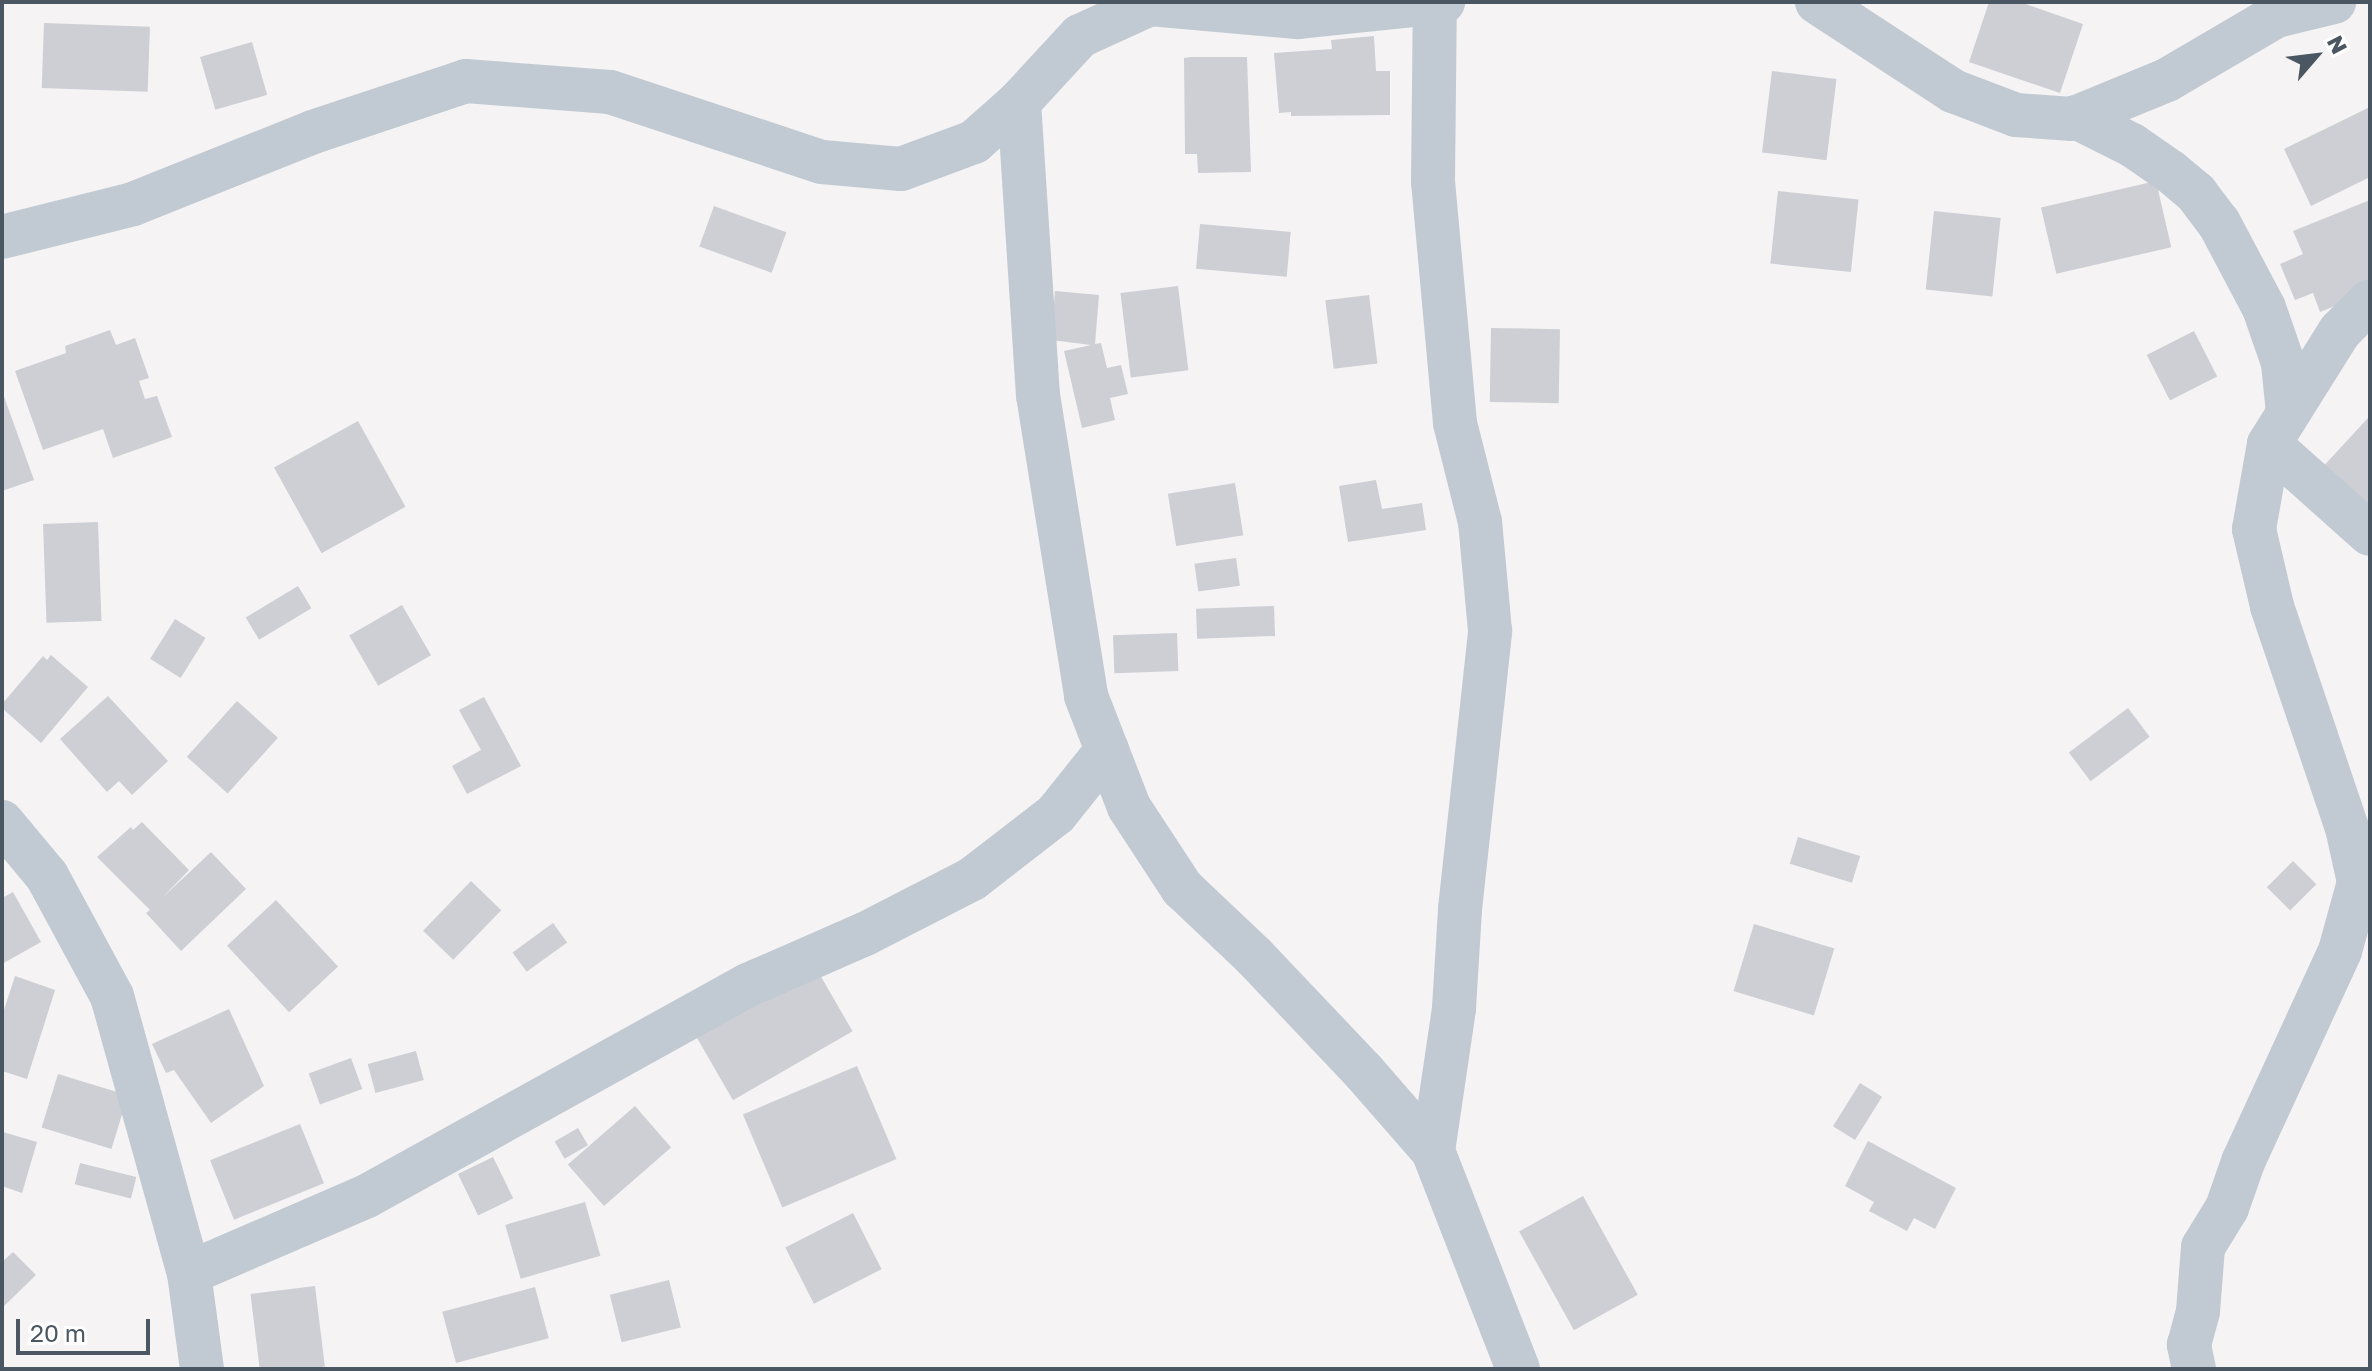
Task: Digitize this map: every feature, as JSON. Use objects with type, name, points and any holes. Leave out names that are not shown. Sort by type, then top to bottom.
[{"type":"street","points":[[1817,2],[1953,91],[2016,115],[2076,117],[2167,80],[2276,16],[2334,2]]},
{"type":"street","points":[[2,237],[133,204],[313,132],[466,81],[610,92],[822,162],[901,169],[974,142],[1019,102],[1082,19],[1150,4],[1297,17],[1439,3],[1436,212],[1455,423],[1480,522],[1490,631],[1460,909],[1454,1008],[1433,1151]]},
{"type":"street","points":[[1019,102],[1038,395],[1086,696],[1129,807],[1182,888],[1276,979],[1433,1151],[1518,1369]]},
{"type":"street","points":[[2076,117],[2132,145],[2196,193],[2219,223],[2264,308],[2283,363],[2279,429],[2254,529],[2272,606],[2347,828],[2359,882],[2340,951],[2243,1162],[2227,1208],[2203,1247],[2198,1311],[2189,1345],[2194,1369]]},
{"type":"street","points":[[2279,429],[2340,331],[2370,301]]},
{"type":"street","points":[[2279,429],[2370,534]]},
{"type":"street","points":[[189,1273],[367,1196],[748,985],[865,934],[972,879],[1056,814],[1107,750]]},
{"type":"street","points":[[2,822],[47,876],[112,996],[189,1273],[202,1369]]},
{"type":"building","points":[[1989,2],[2020,2],[2083,24],[2060,93],[1969,62]]},
{"type":"building","points":[[44,23],[150,27],[148,92],[42,88]]},
{"type":"building","points":[[1374,36],[1376,71],[1390,71],[1390,115],[1291,116],[1291,112],[1279,113],[1274,53],[1332,49],[1331,40]]},
{"type":"building","points":[[252,42],[267,95],[215,110],[200,57]]},
{"type":"building","points":[[1247,57],[1251,172],[1198,173],[1197,154],[1185,154],[1184,58]]},
{"type":"building","points":[[1772,71],[1837,79],[1827,160],[1762,152]]},
{"type":"building","points":[[2370,107],[2370,177],[2311,206],[2284,149]]},
{"type":"building","points":[[2156,181],[2171,247],[2056,274],[2041,208]]},
{"type":"building","points":[[1778,191],[1859,199],[1851,272],[1770,264]]},
{"type":"building","points":[[2370,200],[2370,292],[2320,312],[2313,293],[2295,300],[2280,264],[2303,254],[2293,231]]},
{"type":"building","points":[[714,206],[786,232],[772,273],[699,246]]},
{"type":"building","points":[[1934,211],[2001,218],[1992,297],[1926,290]]},
{"type":"building","points":[[1200,224],[1291,232],[1287,277],[1196,269]]},
{"type":"building","points":[[1178,286],[1188,370],[1131,377],[1120,293]]},
{"type":"building","points":[[1055,291],[1099,295],[1095,344],[1101,343],[1107,368],[1121,365],[1128,394],[1110,398],[1115,420],[1082,428],[1064,351],[1091,345],[1051,340]]},
{"type":"building","points":[[1369,295],[1377,363],[1334,369],[1325,300]]},
{"type":"building","points":[[1491,328],[1560,329],[1559,403],[1490,402]]},
{"type":"building","points":[[110,330],[116,345],[135,338],[149,378],[139,381],[145,399],[157,396],[172,437],[113,458],[103,429],[43,450],[15,371],[66,353],[65,346]]},
{"type":"building","points":[[2194,331],[2217,376],[2170,401],[2147,355]]},
{"type":"building","points":[[2,391],[34,480],[2,491]]},
{"type":"building","points":[[2368,418],[2370,500],[2361,510],[2319,471]]},
{"type":"building","points":[[358,421],[406,507],[322,553],[274,468]]},
{"type":"building","points":[[1376,480],[1382,509],[1422,503],[1426,530],[1348,542],[1339,486]]},
{"type":"building","points":[[1235,483],[1243,535],[1176,546],[1168,494]]},
{"type":"building","points":[[98,522],[101,621],[46,623],[43,524]]},
{"type":"building","points":[[1236,558],[1240,586],[1198,592],[1194,564]]},
{"type":"building","points":[[298,586],[311,608],[259,640],[246,617]]},
{"type":"building","points":[[402,605],[431,655],[378,686],[349,636]]},
{"type":"building","points":[[1274,606],[1275,636],[1197,639],[1196,609]]},
{"type":"building","points":[[175,619],[206,638],[181,678],[150,659]]},
{"type":"building","points":[[1177,633],[1178,671],[1114,673],[1113,635]]},
{"type":"building","points":[[51,655],[88,687],[41,743],[2,708],[2,704],[43,656],[47,660]]},
{"type":"building","points":[[108,696],[168,761],[132,795],[119,781],[107,792],[60,739]]},
{"type":"building","points":[[484,697],[521,766],[467,794],[452,766],[481,750],[459,710]]},
{"type":"building","points":[[237,701],[278,738],[228,794],[187,757]]},
{"type":"building","points":[[2128,708],[2150,737],[2091,781],[2069,753]]},
{"type":"building","points":[[142,822],[189,870],[162,898],[211,852],[246,889],[181,951],[146,913],[150,910],[97,857],[131,827],[133,830]]},
{"type":"building","points":[[1798,837],[1860,856],[1852,883],[1790,864]]},
{"type":"building","points":[[2293,861],[2316,884],[2290,910],[2267,887]]},
{"type":"building","points":[[471,881],[501,910],[453,960],[423,931]]},
{"type":"building","points":[[13,892],[41,942],[2,964],[2,898]]},
{"type":"building","points":[[276,900],[338,967],[289,1012],[227,946]]},
{"type":"building","points":[[553,923],[567,942],[527,972],[513,952]]},
{"type":"building","points":[[1754,924],[1834,949],[1814,1016],[1734,991]]},
{"type":"building","points":[[816,968],[852,1031],[733,1100],[696,1037]]},
{"type":"building","points":[[15,976],[55,990],[27,1079],[2,1071],[2,1016]]},
{"type":"building","points":[[229,1009],[264,1086],[211,1123],[174,1070],[166,1073],[152,1044]]},
{"type":"building","points":[[416,1051],[424,1080],[375,1093],[368,1064]]},
{"type":"building","points":[[351,1058],[362,1089],[320,1104],[309,1073]]},
{"type":"building","points":[[857,1066],[896,1159],[782,1207],[743,1114]]},
{"type":"building","points":[[58,1074],[128,1095],[111,1149],[42,1128]]},
{"type":"building","points":[[1860,1083],[1882,1097],[1855,1140],[1833,1126]]},
{"type":"building","points":[[635,1106],[671,1148],[604,1206],[568,1164]]},
{"type":"building","points":[[300,1124],[324,1183],[234,1220],[210,1160]]},
{"type":"building","points":[[578,1128],[588,1145],[565,1159],[555,1142]]},
{"type":"building","points":[[3,1132],[37,1142],[22,1193],[2,1186]]},
{"type":"building","points":[[1868,1141],[1956,1188],[1935,1229],[1914,1218],[1907,1231],[1869,1211],[1874,1202],[1845,1186]]},
{"type":"building","points":[[493,1157],[513,1198],[478,1215],[458,1174]]},
{"type":"building","points":[[80,1163],[136,1177],[131,1198],[75,1184]]},
{"type":"building","points":[[1583,1196],[1638,1295],[1574,1330],[1519,1231]]},
{"type":"building","points":[[585,1202],[600,1256],[521,1279],[505,1225]]},
{"type":"building","points":[[853,1213],[882,1269],[814,1304],[785,1248]]},
{"type":"building","points":[[13,1252],[36,1275],[2,1308],[2,1262]]},
{"type":"building","points":[[669,1280],[681,1328],[622,1342],[610,1295]]},
{"type":"building","points":[[315,1286],[325,1366],[260,1369],[250,1294]]},
{"type":"building","points":[[535,1287],[549,1338],[456,1363],[442,1312]]}]
